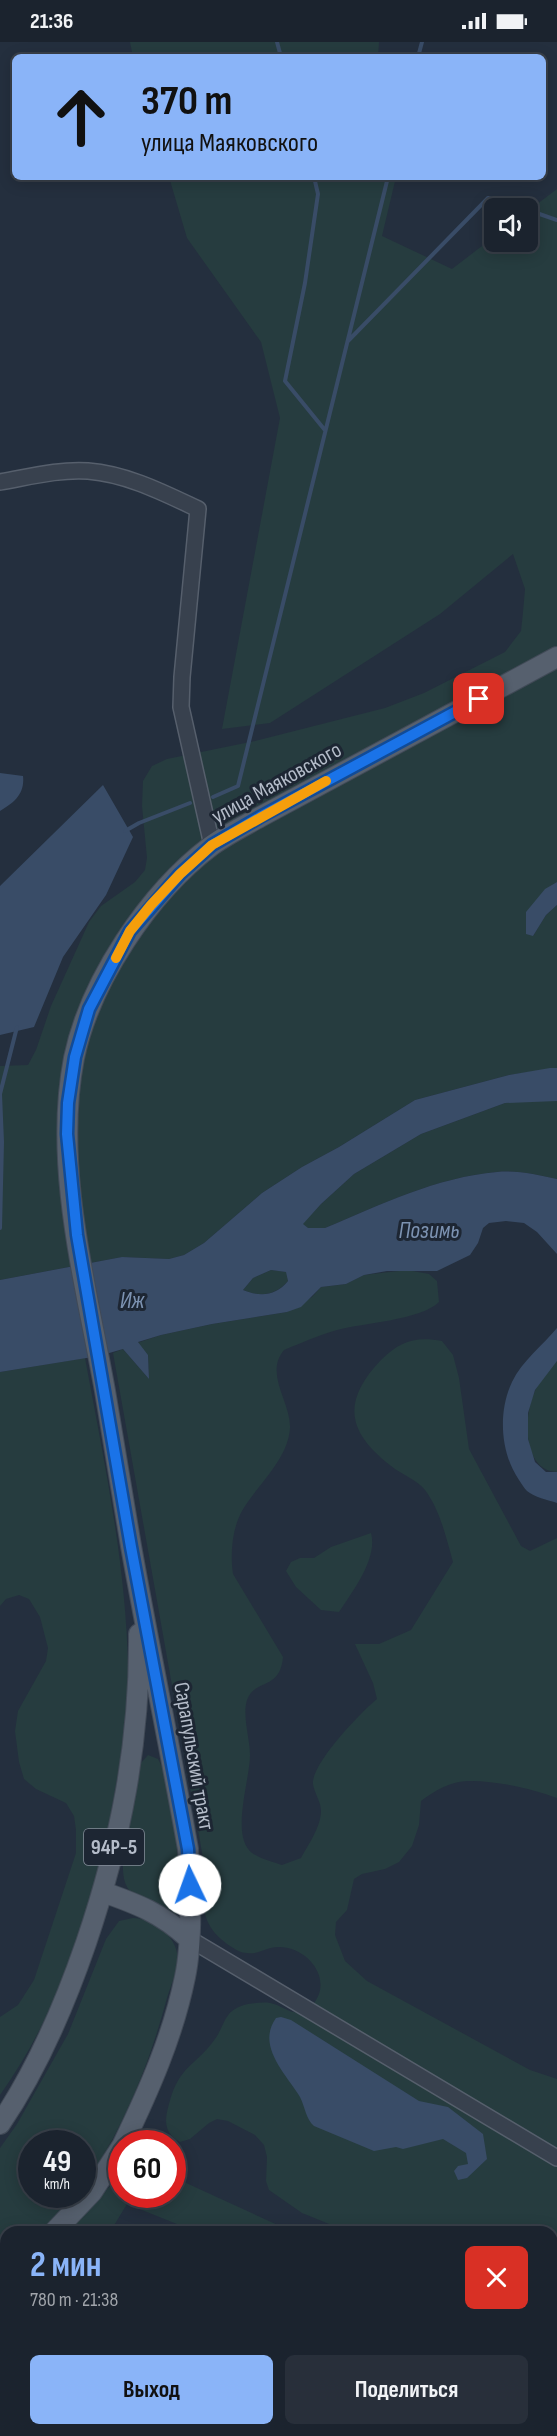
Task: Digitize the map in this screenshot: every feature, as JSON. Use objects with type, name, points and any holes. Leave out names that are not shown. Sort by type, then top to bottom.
[{"type":"main road","name":"улица Маяковского","points":[[77,1235],[69,1165],[68,1103],[75,1057],[89,1009],[130,931],[180,874],[212,845],[557,657]]},
{"type":"main road","name":"Сарапульский тракт","points":[[77,1235],[131,1547],[188,1849],[190,1885],[186,1975],[171,2030],[152,2084],[129,2130]]},
{"type":"main road","name":"Сарапульский тракт","points":[[0,2124],[43,2052],[69,1992],[103,1892],[122,1818],[132,1761],[139,1682],[139,1625],[131,1547]]},
{"type":"main road","points":[[103,1892],[154,1911],[171,1921],[188,1938]]},
{"type":"main road","name":"Сарапульский тракт","points":[[60,2226],[92,2192],[108,2167]]},
{"type":"street","points":[[0,482],[49,473],[88,471],[126,479],[198,509],[181,707],[212,845]]},
{"type":"street","points":[[188,1938],[557,2157]]},
{"type":"green space","points":[[130,42],[379,42],[378,54],[132,54]]},
{"type":"green space","points":[[170,180],[395,180],[382,236],[452,269],[484,244],[484,252],[538,252],[538,203],[557,189],[557,882],[543,893],[536,904],[533,936],[546,915],[557,905],[557,1068],[509,1075],[415,1100],[262,1193],[204,1243],[184,1255],[169,1259],[122,1257],[0,1280],[0,1066],[28,1065],[36,1050],[51,1006],[89,922],[101,906],[135,882],[145,870],[147,858],[142,806],[143,781],[152,766],[167,759],[255,741],[385,708],[424,693],[505,652],[521,631],[525,589],[513,554],[440,614],[270,723],[222,729],[280,418],[261,342],[187,238]]},
{"type":"green space","points":[[527,1100],[557,1101],[557,1179],[512,1172],[475,1175],[409,1193],[325,1228],[308,1229],[302,1224],[354,1174],[421,1134],[505,1103]]},
{"type":"green space","points":[[271,1270],[287,1272],[288,1281],[278,1290],[267,1294],[255,1294],[243,1290],[253,1278]]},
{"type":"green space","points":[[407,1270],[429,1274],[437,1281],[439,1302],[431,1308],[406,1317],[324,1334],[284,1350],[279,1359],[277,1378],[289,1418],[288,1440],[271,1472],[242,1511],[236,1526],[232,1550],[233,1574],[283,1657],[277,1675],[251,1693],[247,1700],[245,1713],[250,1755],[242,1834],[252,1853],[263,1859],[282,1865],[301,1858],[319,1823],[321,1807],[313,1784],[320,1764],[338,1739],[377,1699],[373,1683],[355,1644],[379,1644],[411,1630],[453,1562],[439,1515],[425,1490],[379,1456],[359,1431],[355,1418],[355,1405],[359,1391],[381,1360],[402,1344],[424,1339],[442,1341],[453,1355],[459,1378],[469,1449],[521,1546],[530,1551],[557,1538],[557,1798],[537,1791],[478,1781],[462,1781],[443,1787],[431,1794],[421,1801],[419,1825],[412,1846],[399,1862],[385,1869],[362,1874],[354,1879],[347,1910],[336,1922],[335,1935],[345,1961],[367,1981],[530,2070],[557,2079],[557,2226],[334,2226],[302,2213],[269,2190],[266,2181],[267,2157],[264,2145],[255,2135],[228,2121],[217,2119],[186,2140],[186,2130],[168,2130],[167,2110],[178,2081],[215,2039],[230,2013],[248,2004],[262,2003],[270,2003],[294,2012],[303,2011],[316,2000],[321,1985],[316,1968],[304,1955],[278,1947],[255,1953],[239,1951],[218,1936],[205,1915],[205,1884],[200,1841],[113,1353],[123,1349],[149,1379],[148,1355],[137,1343],[161,1335],[212,1324],[287,1312],[312,1297],[321,1287],[346,1284],[364,1275]]},
{"type":"green space","points":[[85,1358],[119,1551],[128,1667],[125,1726],[109,1825],[89,1906],[76,1946],[43,2023],[23,2060],[0,2095],[0,2017],[18,2005],[34,1980],[76,1853],[76,1830],[74,1816],[66,1803],[36,1789],[24,1779],[19,1762],[15,1731],[18,1711],[46,1661],[48,1648],[40,1617],[29,1599],[19,1595],[6,1599],[0,1606],[0,1372]]},
{"type":"green space","points":[[557,1361],[557,1472],[546,1469],[537,1462],[531,1452],[527,1427],[531,1402],[537,1387],[544,1374]]},
{"type":"green space","points":[[371,1533],[371,1553],[368,1563],[339,1612],[321,1610],[296,1587],[286,1571],[291,1562],[300,1558],[314,1558],[331,1547]]},
{"type":"green space","points":[[148,1755],[158,1759],[165,1774],[173,1809],[180,1903],[178,1913],[174,1915],[145,1903],[131,1893],[124,1876],[123,1864],[141,1763]]},
{"type":"green space","points":[[133,1918],[147,1921],[161,1928],[175,1946],[177,1964],[152,2048],[117,2130],[108,2130],[108,2146],[96,2167],[96,2130],[18,2130],[18,2208],[63,2208],[46,2226],[0,2226],[0,2148],[17,2124],[68,2034],[106,1939],[119,1921]]},
{"type":"green space","points":[[186,2183],[280,2226],[182,2226],[137,2208],[186,2208]]},
{"type":"green space","points":[[108,2188],[108,2208],[125,2208],[114,2226],[71,2226],[89,2208],[96,2208],[96,2200]]},
{"type":"water","points":[[0,773],[23,776],[23,782],[18,797],[0,811]]},
{"type":"water","points":[[103,785],[133,837],[106,895],[63,957],[34,1027],[0,1035],[0,886]]},
{"type":"water","points":[[557,882],[557,905],[546,915],[533,936],[526,934],[526,912],[545,889]]},
{"type":"water","points":[[557,1068],[557,1101],[505,1103],[421,1134],[354,1174],[303,1224],[308,1228],[325,1228],[388,1201],[431,1186],[475,1175],[520,1172],[557,1179],[557,1254],[537,1232],[524,1223],[506,1221],[489,1223],[483,1228],[478,1243],[470,1255],[437,1271],[387,1271],[364,1275],[346,1284],[321,1287],[301,1307],[287,1312],[212,1324],[138,1342],[148,1355],[149,1379],[123,1349],[99,1356],[0,1372],[0,1280],[122,1257],[169,1259],[184,1255],[204,1243],[262,1193],[415,1100],[509,1075]],"holes":[[[271,1270],[286,1272],[288,1281],[278,1290],[267,1294],[256,1294],[243,1290],[253,1278]]]},
{"type":"water","points":[[557,1328],[557,1361],[535,1390],[528,1413],[528,1439],[535,1462],[546,1472],[557,1472],[557,1503],[530,1493],[519,1480],[508,1457],[503,1419],[508,1394],[516,1374]]},
{"type":"water","points":[[276,2018],[291,2020],[419,2101],[448,2107],[483,2134],[487,2159],[467,2178],[458,2180],[454,2171],[458,2166],[468,2164],[466,2153],[443,2139],[403,2149],[396,2147],[374,2151],[314,2126],[307,2116],[300,2097],[271,2049],[269,2039],[271,2028]]},
{"type":"waterway","points":[[277,42],[280,54]]},
{"type":"waterway","points":[[419,54],[422,42]]},
{"type":"waterway","points":[[315,180],[318,194],[305,283],[285,381],[324,429]]},
{"type":"waterway","points":[[213,797],[238,786],[387,180]]},
{"type":"waterway","points":[[348,341],[484,202]]},
{"type":"waterway","points":[[538,213],[557,220]]},
{"type":"waterway","points":[[125,831],[139,823],[190,803]]},
{"type":"waterway","points":[[0,1228],[2,1142],[0,1094],[17,1027]]},
{"type":"slow traffic","points":[[116,958],[130,931],[151,905],[212,845],[326,781]]},
{"type":"route","points":[[190,1885],[188,1849],[131,1547],[77,1235],[67,1134],[68,1103],[75,1057],[89,1009],[130,931],[180,874],[212,845],[479,699]]},
{"type":"water label","name":"Позимь","points":[[429,1230]]},
{"type":"water label","name":"Иж","points":[[132,1300]]}]
